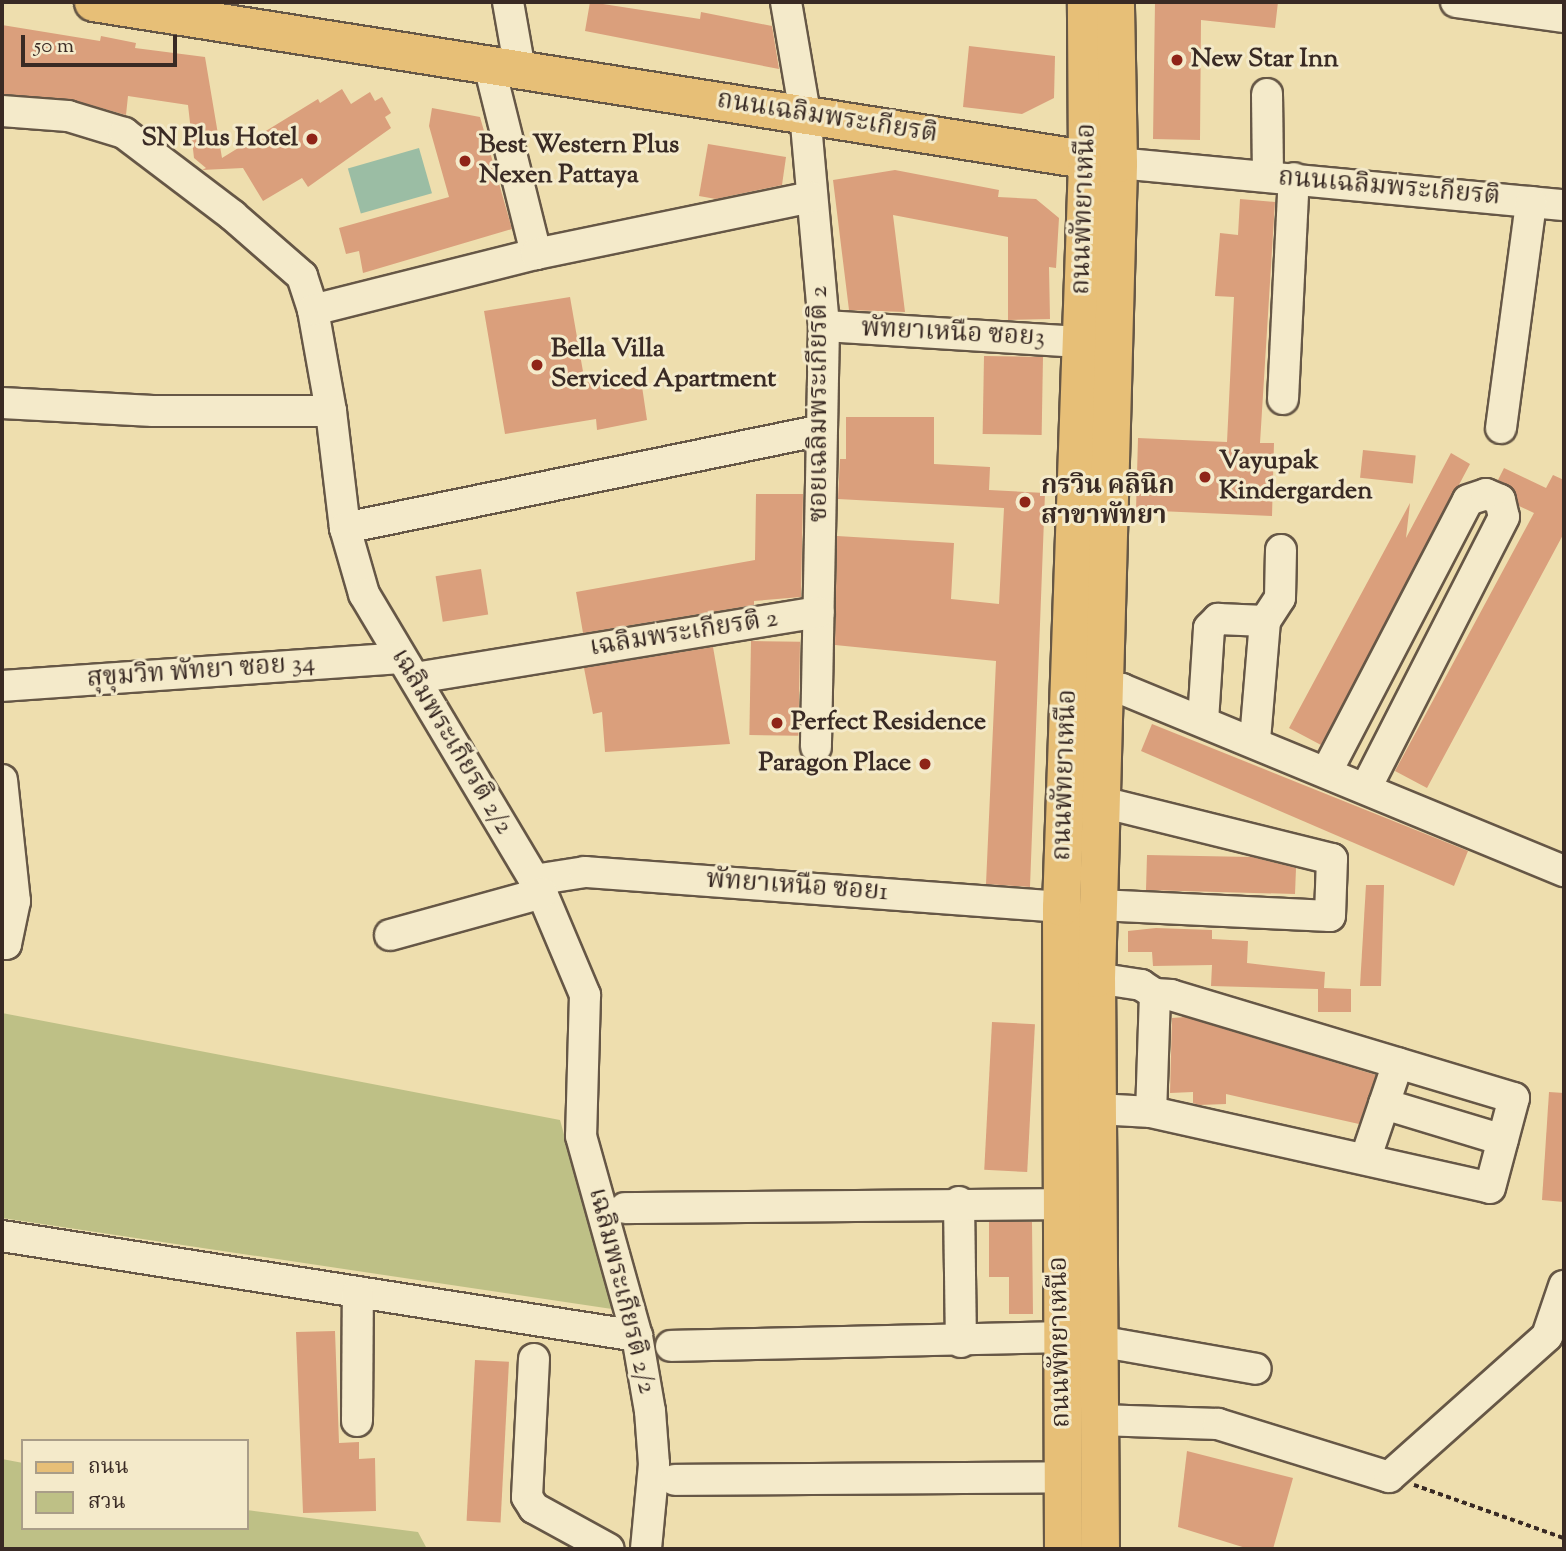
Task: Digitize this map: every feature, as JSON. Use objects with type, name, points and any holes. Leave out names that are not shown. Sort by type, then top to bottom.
[{"type":"main road","name":"ถนนเฉลิมพระเกียรติ","points":[[93,2],[191,10],[505,68],[805,113],[1103,162]]},
{"type":"main road","name":"ถนนพัทยาเหนือ","points":[[1086,2],[1103,162],[1104,690],[1096,978],[1100,1549]]},
{"type":"main road","name":"ถนนพัทยาเหนือ","points":[[1063,1549],[1059,1204],[1061,907],[1081,342],[1103,162],[1115,2]]},
{"type":"street","points":[[508,2],[505,68],[536,254]]},
{"type":"street","name":"ซอยเฉลิมพระเกียรติ 2","points":[[786,2],[805,113],[824,326],[819,612]]},
{"type":"street","points":[[1456,2],[1564,17]]},
{"type":"street","points":[[1266,94],[1281,177],[1283,399]]},
{"type":"street","name":"เฉลิมพระเกียรติ 2/2","points":[[2,111],[68,116],[124,133],[146,146],[302,276],[313,310],[331,411],[345,528],[364,594],[538,886],[585,995],[581,1136],[637,1336],[654,1464],[646,1549]]},
{"type":"street","name":"ถนนเฉลิมพระเกียรติ","points":[[1103,162],[1564,205]]},
{"type":"street","points":[[313,310],[536,254],[811,197]]},
{"type":"street","points":[[1501,428],[1531,202]]},
{"type":"street","name":"พัทยาเหนือ ซอย3","points":[[824,326],[1081,342]]},
{"type":"street","points":[[2,403],[153,411],[331,411]]},
{"type":"street","points":[[345,528],[821,430]]},
{"type":"street","points":[[1327,771],[1468,500],[1486,494],[1500,500],[1504,517],[1366,788]]},
{"type":"street","points":[[1255,741],[1265,621],[1280,598],[1281,550]]},
{"type":"street","name":"เฉลิมพระเกียรติ 2","points":[[408,668],[819,612],[816,747]]},
{"type":"street","points":[[1203,721],[1209,628],[1218,619],[1265,621]]},
{"type":"street","name":"สุขุมวิท พัทยา ซอย 34","points":[[2,686],[408,668]]},
{"type":"street","points":[[1104,690],[1122,689],[1255,741],[1564,871]]},
{"type":"street","points":[[2,780],[15,901],[6,944],[2,944]]},
{"type":"street","points":[[1098,905],[1330,916],[1332,859],[1101,802]]},
{"type":"street","name":"พัทยาเหนือ ซอย1","points":[[390,935],[585,872],[1061,907]]},
{"type":"street","points":[[1096,978],[1140,985],[1155,994],[1514,1098],[1490,1188],[1366,1157],[1151,1112],[1097,1109]]},
{"type":"street","points":[[1151,1112],[1155,994]]},
{"type":"street","points":[[1366,1157],[1398,1063]]},
{"type":"street","points":[[1384,1104],[1503,1140]]},
{"type":"street","points":[[625,1208],[959,1202],[1059,1204]]},
{"type":"street","points":[[959,1202],[961,1342]]},
{"type":"street","points":[[2,1236],[637,1336]]},
{"type":"street","points":[[1099,1420],[1218,1424],[1389,1477],[1556,1341],[1564,1286]]},
{"type":"street","points":[[357,1421],[358,1292]]},
{"type":"street","points":[[671,1346],[961,1342],[1061,1337]]},
{"type":"street","points":[[1098,1341],[1256,1369]]},
{"type":"street","points":[[534,1359],[527,1497],[534,1508],[608,1549]]},
{"type":"street","points":[[675,1480],[1062,1477]]},
{"type":"path","points":[[1389,1477],[1564,1538]]},
{"type":"green space","points":[[2,1013],[560,1120],[612,1309],[2,1218]]},
{"type":"green space","points":[[2,1459],[21,1463],[21,1530],[248,1530],[248,1510],[418,1532],[427,1549],[2,1549]]},
{"type":"shaded area","points":[[419,148],[432,193],[361,214],[348,168]]},
{"type":"building","points":[[590,2],[700,19],[701,12],[772,26],[779,69],[585,31]]},
{"type":"building","name":"New Star Inn","points":[[1155,2],[1278,2],[1275,28],[1201,20],[1200,140],[1153,139]]},
{"type":"building","points":[[2,25],[100,41],[101,36],[136,43],[135,48],[205,57],[222,158],[318,99],[320,103],[342,89],[351,104],[370,92],[375,101],[382,97],[391,113],[385,117],[391,128],[308,187],[302,178],[263,201],[243,168],[202,170],[206,168],[194,158],[188,105],[128,96],[126,115],[69,99],[2,94]]},
{"type":"building","points":[[969,46],[1055,56],[1054,98],[1022,114],[963,107]]},
{"type":"building","name":"Best Western Plus Nexen Pattaya","points":[[432,108],[480,117],[512,229],[363,273],[359,251],[346,254],[339,228],[449,197],[429,126]]},
{"type":"building","points":[[708,144],[786,157],[782,185],[716,199],[699,196]]},
{"type":"building","points":[[895,170],[999,190],[998,197],[1036,199],[1059,218],[1056,268],[1049,267],[1050,319],[1008,320],[1008,237],[893,215],[905,312],[849,310],[833,180]]},
{"type":"building","points":[[1240,199],[1275,202],[1260,443],[1274,443],[1272,516],[1136,510],[1138,438],[1227,442],[1234,297],[1215,296],[1220,233],[1238,235]]},
{"type":"building","name":"Bella Villa Serviced Apartment","points":[[570,297],[585,383],[640,373],[647,420],[597,430],[596,419],[505,434],[484,311]]},
{"type":"building","points":[[984,356],[1043,357],[1042,435],[983,434]]},
{"type":"building","points":[[846,417],[934,417],[934,464],[990,467],[989,490],[1045,493],[1030,887],[986,884],[996,661],[835,645],[837,536],[954,543],[951,599],[999,604],[1004,508],[838,499],[840,459],[846,459]]},
{"type":"building","points":[[1363,450],[1416,456],[1413,483],[1360,478]]},
{"type":"building","points":[[1451,453],[1470,464],[1321,745],[1289,728],[1410,503],[1406,538]]},
{"type":"building","points":[[1504,468],[1546,488],[1553,475],[1564,480],[1564,533],[1427,788],[1395,771],[1534,513],[1519,506],[1513,488],[1498,480]]},
{"type":"building","points":[[756,494],[803,494],[801,597],[754,601],[754,605],[583,633],[576,592],[755,560]]},
{"type":"building","points":[[481,569],[488,614],[443,622],[436,576]]},
{"type":"building","points":[[751,641],[800,642],[798,736],[749,735]]},
{"type":"building","points":[[713,647],[730,744],[605,752],[602,712],[593,714],[584,668]]},
{"type":"building","points":[[1152,724],[1468,851],[1454,886],[1141,751]]},
{"type":"building","points":[[1147,855],[1252,857],[1296,868],[1295,894],[1146,890]]},
{"type":"building","points":[[1366,885],[1384,885],[1381,986],[1360,986]]},
{"type":"building","points":[[1156,928],[1212,930],[1212,939],[1248,941],[1247,963],[1325,972],[1324,988],[1351,989],[1351,1012],[1318,1012],[1318,989],[1211,986],[1212,965],[1153,966],[1152,952],[1128,952],[1128,931]]},
{"type":"building","points":[[1185,1017],[1376,1075],[1359,1124],[1226,1094],[1226,1104],[1199,1105],[1193,1103],[1193,1092],[1170,1093],[1172,1018]]},
{"type":"building","points":[[992,1022],[1035,1024],[1027,1172],[984,1170]]},
{"type":"building","points":[[1549,1092],[1564,1093],[1564,1202],[1542,1200]]},
{"type":"building","points":[[989,1222],[1032,1222],[1033,1314],[1009,1314],[1009,1277],[989,1277]]},
{"type":"building","points":[[335,1331],[339,1443],[359,1442],[359,1459],[375,1458],[376,1511],[303,1513],[296,1332]]},
{"type":"building","points":[[475,1360],[509,1362],[501,1523],[467,1521]]},
{"type":"building","points":[[1187,1451],[1293,1478],[1273,1549],[1249,1549],[1178,1527]]},
{"type":"place","name":"New Star Inn","points":[[1177,60]]},
{"type":"place","name":"SN Plus Hotel","points":[[312,139]]},
{"type":"place","name":"Best Western Plus Nexen Pattaya","points":[[465,161]]},
{"type":"place","name":"Bella Villa Serviced Apartment","points":[[537,365]]},
{"type":"place","name":"Vayupak Kindergarden","points":[[1205,477]]},
{"type":"place","name":"กรวิน คลินิก สาขาพัทยา","points":[[1025,502]]},
{"type":"place","name":"Perfect Residence","points":[[777,723]]},
{"type":"place","name":"Paragon Place","points":[[925,764]]}]
